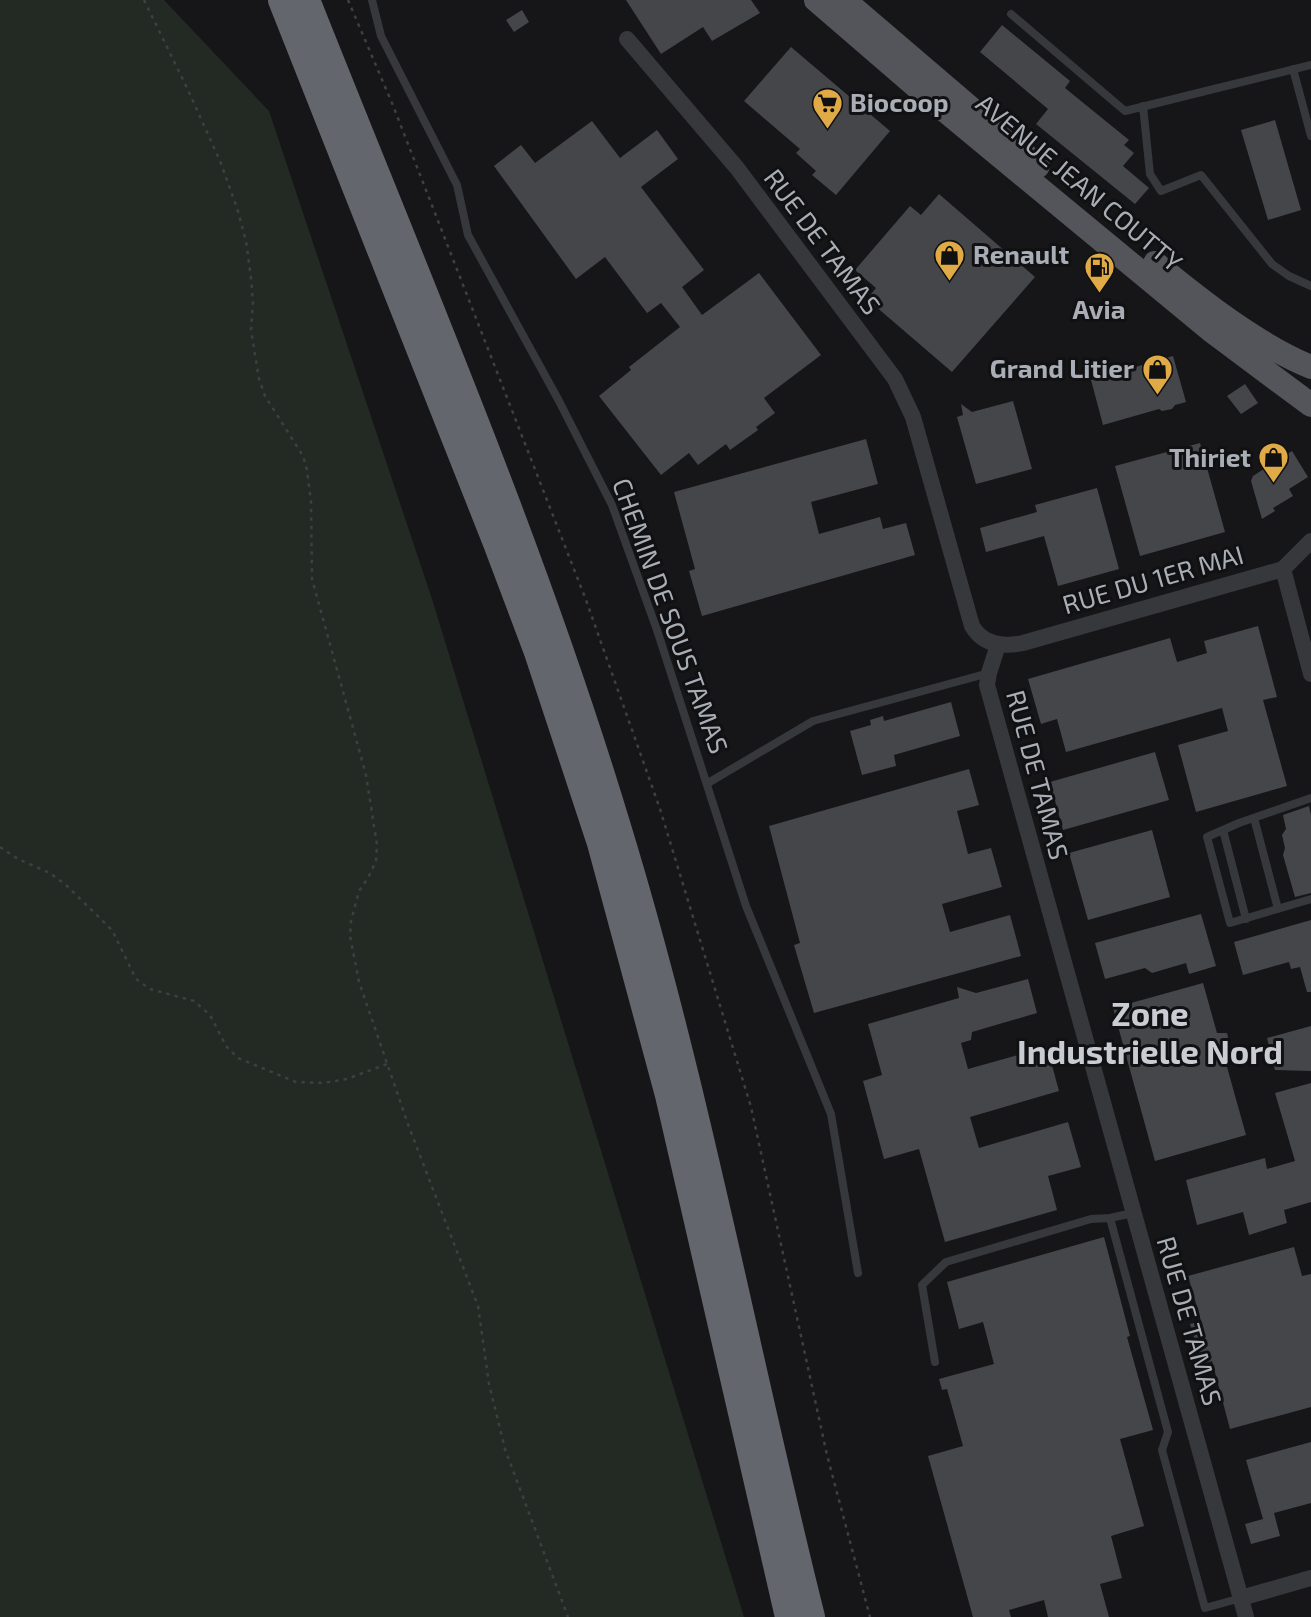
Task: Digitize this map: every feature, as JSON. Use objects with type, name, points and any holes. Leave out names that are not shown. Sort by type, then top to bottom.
[{"type":"highway","points":[[282,0],[497,543],[538,652],[590,808],[623,919],[669,1095],[789,1617]]},
{"type":"highway","points":[[306,0],[522,544],[598,763],[667,1002],[811,1617]]},
{"type":"main road","name":"AVENUE JEAN COUTTY","points":[[816,0],[925,94],[1213,332],[1311,405]]},
{"type":"main road","name":"AVENUE JEAN COUTTY","points":[[844,0],[1167,273],[1224,316],[1297,362],[1311,367]]},
{"type":"street","name":"RUE DE TAMAS","points":[[627,39],[737,168],[895,379],[913,417],[972,626],[976,634],[998,645],[987,685],[1246,1617]]},
{"type":"street","name":"RUE DU 1ER MAI","points":[[998,645],[1023,643],[1283,569],[1311,541]]},
{"type":"street","points":[[1283,569],[1311,674]]},
{"type":"street","points":[[1241,1598],[1311,1578]]},
{"type":"lane","name":"CHEMIN DE SOUS TAMAS","points":[[372,0],[381,36],[457,185],[468,235],[559,401],[612,506],[657,630],[746,906],[831,1114],[858,1273]]},
{"type":"lane","points":[[1010,14],[1125,111],[1311,65]]},
{"type":"lane","points":[[1293,69],[1311,136]]},
{"type":"lane","points":[[1143,106],[1150,174],[1161,191],[1201,175],[1272,264],[1311,286]]},
{"type":"lane","points":[[708,783],[813,721],[989,673]]},
{"type":"lane","points":[[1311,798],[1208,837],[1230,923],[1311,899]]},
{"type":"lane","points":[[1254,818],[1278,909]]},
{"type":"lane","points":[[1223,830],[1246,919]]},
{"type":"lane","points":[[934,1362],[922,1285],[946,1262],[1091,1219],[1133,1213]]},
{"type":"lane","points":[[1110,1218],[1168,1432],[1162,1450],[1205,1608],[1241,1598]]},
{"type":"path","points":[[144,0],[199,113],[237,208],[246,241],[251,278],[251,330],[259,379],[265,396],[303,456],[307,470],[311,502],[312,579],[366,775],[376,835],[376,861],[359,891],[351,921],[350,936],[359,982],[478,1306],[489,1384],[505,1449],[568,1617]]},
{"type":"path","points":[[348,0],[392,103],[586,600],[680,868],[751,1107],[827,1455],[870,1617]]},
{"type":"path","points":[[0,847],[18,859],[50,873],[67,886],[112,930],[136,979],[150,989],[194,1001],[210,1015],[226,1046],[238,1058],[296,1082],[323,1083],[347,1079],[387,1064]]},
{"type":"shaded area","points":[[0,0],[164,0],[269,111],[432,599],[744,1617],[0,1617]]},
{"type":"building","points":[[626,0],[751,0],[760,13],[712,41],[703,27],[661,54]]},
{"type":"building","points":[[522,10],[529,22],[514,32],[506,20]]},
{"type":"building","points":[[1002,25],[1070,81],[1065,88],[1129,140],[1124,145],[1134,153],[1123,166],[1149,188],[1135,204],[1036,124],[1048,109],[980,52]]},
{"type":"building","points":[[791,47],[890,131],[836,195],[812,175],[816,171],[796,153],[800,149],[744,101]]},
{"type":"building","points":[[1275,120],[1301,210],[1268,220],[1241,130]]},
{"type":"building","points":[[592,121],[620,158],[657,130],[678,159],[641,187],[704,270],[682,287],[702,315],[759,273],[821,355],[764,398],[775,413],[756,427],[758,430],[730,450],[726,444],[698,465],[689,453],[661,475],[599,396],[631,370],[629,367],[680,327],[661,303],[647,313],[605,257],[576,279],[494,166],[521,145],[535,163]]},
{"type":"building","name":"Renault","points":[[939,194],[1035,277],[952,372],[867,299],[876,288],[855,270],[910,206],[921,215]]},
{"type":"building","points":[[1173,356],[1186,402],[1175,405],[1172,409],[1159,409],[1103,425],[1091,380]]},
{"type":"building","points":[[1245,384],[1258,403],[1241,414],[1227,396]]},
{"type":"building","points":[[1013,401],[1032,469],[976,484],[957,417],[963,415],[961,404],[972,412]]},
{"type":"building","points":[[866,439],[878,484],[811,502],[819,534],[880,517],[883,529],[906,523],[915,555],[702,616],[689,571],[695,569],[674,492]]},
{"type":"building","points":[[1200,443],[1225,532],[1140,556],[1115,466]]},
{"type":"building","name":"Thiriet","points":[[1292,451],[1308,477],[1289,489],[1293,496],[1273,508],[1275,511],[1262,519],[1251,481],[1253,476]]},
{"type":"building","points":[[1097,488],[1119,569],[1058,586],[1044,536],[986,552],[980,528],[1037,512],[1035,505]]},
{"type":"building","points":[[1258,626],[1277,697],[1263,700],[1287,786],[1196,812],[1178,745],[1228,731],[1222,708],[1066,752],[1057,719],[1041,724],[1028,679],[1170,638],[1177,662],[1207,653],[1204,641]]},
{"type":"building","points":[[951,702],[960,736],[894,755],[896,766],[862,775],[850,731],[871,725],[870,720],[883,716],[884,721]]},
{"type":"building","points":[[1155,752],[1169,800],[1063,830],[1050,782]]},
{"type":"building","points":[[969,769],[979,805],[957,811],[968,854],[991,848],[1002,887],[942,904],[950,932],[1010,915],[1021,956],[814,1013],[794,945],[800,943],[769,826]]},
{"type":"building","points":[[1309,806],[1311,893],[1295,897],[1283,855],[1285,848],[1282,835],[1286,829],[1283,815]]},
{"type":"building","points":[[1152,830],[1170,897],[1088,920],[1069,853]]},
{"type":"building","points":[[1201,914],[1216,966],[1189,974],[1186,963],[1152,973],[1145,968],[1105,979],[1095,943]]},
{"type":"building","points":[[1311,920],[1311,992],[1307,992],[1300,967],[1291,969],[1289,962],[1243,975],[1234,942]]},
{"type":"building","points":[[1028,979],[1037,1013],[972,1032],[971,1040],[961,1043],[968,1069],[1047,1047],[1059,1091],[970,1117],[979,1148],[1068,1122],[1081,1167],[1048,1176],[1057,1210],[945,1242],[919,1149],[884,1159],[863,1081],[882,1075],[868,1024],[959,998],[957,987],[976,993]]},
{"type":"building","points":[[1203,983],[1217,1033],[1227,1033],[1230,1046],[1222,1049],[1246,1135],[1155,1161],[1113,1008]]},
{"type":"building","points":[[1311,1026],[1311,1071],[1275,1070],[1267,1038]]},
{"type":"building","points":[[1311,1083],[1311,1202],[1284,1210],[1287,1223],[1249,1235],[1243,1212],[1197,1225],[1186,1180],[1265,1158],[1267,1169],[1295,1161],[1275,1093]]},
{"type":"building","points":[[1104,1237],[1130,1336],[1127,1337],[1153,1430],[1120,1439],[1144,1526],[1111,1536],[1122,1578],[1100,1584],[1109,1617],[1048,1617],[1044,1600],[1009,1610],[1011,1617],[973,1617],[928,1456],[963,1446],[947,1389],[942,1390],[939,1379],[994,1364],[983,1322],[959,1329],[947,1282]]},
{"type":"building","points":[[1294,1247],[1302,1276],[1311,1274],[1311,1407],[1230,1429],[1212,1361],[1202,1364],[1190,1324],[1201,1321],[1188,1276]]},
{"type":"building","points":[[1311,1442],[1311,1503],[1274,1513],[1280,1536],[1251,1544],[1245,1524],[1263,1519],[1246,1460]]},
{"type":"place","name":"Biocoop","points":[[827,130]]},
{"type":"place","name":"Renault","points":[[950,282]]},
{"type":"place","name":"Avia","points":[[1099,294]]},
{"type":"place","name":"Grand Litier","points":[[1157,396]]},
{"type":"place","name":"Thiriet","points":[[1274,485]]},
{"type":"district","name":"Zone Industrielle Nord","points":[[1150,1033]]}]
